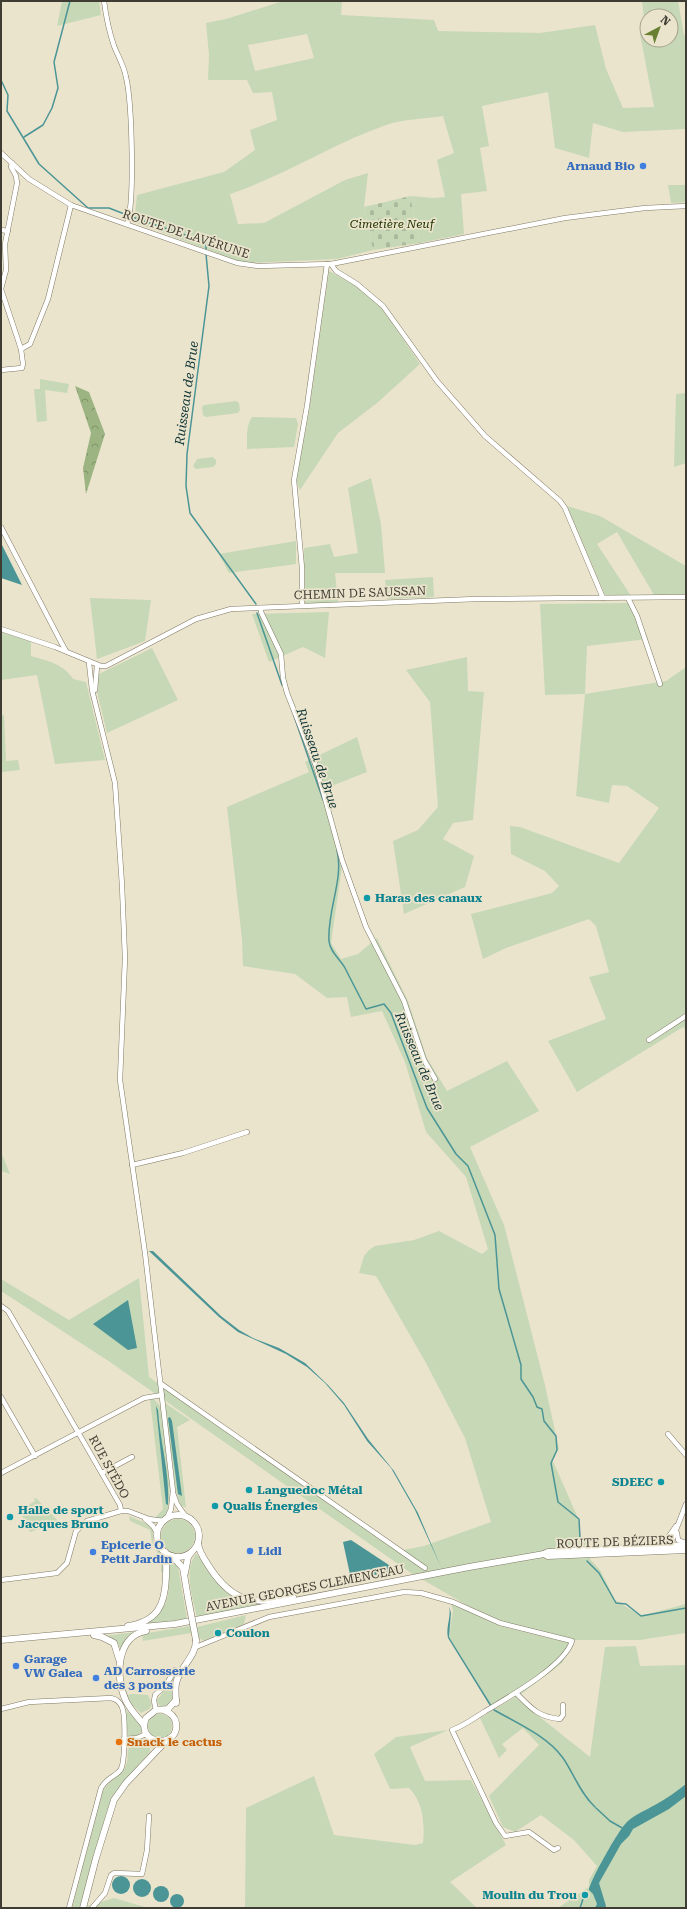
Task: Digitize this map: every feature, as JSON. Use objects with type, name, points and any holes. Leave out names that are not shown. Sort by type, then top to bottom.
[{"type":"main road","points":[[84,1905],[96,1858],[114,1800],[126,1782],[153,1756],[166,1740],[174,1734],[176,1724],[174,1713],[176,1682],[196,1647],[185,1578],[181,1564],[165,1552],[158,1540],[157,1533],[165,1520],[180,1516],[186,1517],[196,1526],[199,1533],[198,1543],[201,1555],[225,1588],[241,1598],[253,1601],[271,1601],[370,1586]]},
{"type":"main road","points":[[185,1578],[186,1563],[198,1543]]},
{"type":"main road","name":"ROUTE DE BÉZIERS","points":[[544,1554],[548,1552],[686,1544]]},
{"type":"main road","name":"ROUTE DE BÉZIERS","points":[[544,1554],[548,1556],[669,1545],[686,1550]]},
{"type":"main road","points":[[68,1635],[135,1625],[142,1623],[153,1615],[162,1604],[165,1592],[165,1552]]},
{"type":"main road","points":[[172,1556],[186,1556],[192,1552]]},
{"type":"main road","name":"AVENUE GEORGES CLEMENCEAU","points":[[1,1640],[175,1624],[544,1554]]},
{"type":"main road","points":[[120,1668],[125,1646],[136,1634],[220,1616]]},
{"type":"main road","points":[[68,1635],[94,1635],[109,1640],[117,1649],[122,1690],[130,1709],[144,1726],[148,1736],[156,1747],[153,1756]]},
{"type":"main road","points":[[130,1709],[138,1715],[148,1715],[171,1707],[176,1700]]},
{"type":"main road","points":[[160,1710],[168,1712],[175,1719]]},
{"type":"main road","points":[[144,1726],[148,1715]]},
{"type":"main road","points":[[148,1736],[161,1742],[166,1740]]},
{"type":"street","points":[[104,1],[106,20],[124,68],[128,90],[131,176],[130,217],[127,224]]},
{"type":"street","name":"ROUTE DE LAVÉRUNE","points":[[1,153],[29,179],[71,205],[245,265],[329,264],[565,218],[645,208],[686,206]]},
{"type":"street","points":[[1,370],[22,368],[23,364],[21,349],[1,289],[7,261],[5,244],[17,183],[16,176],[11,167],[12,163]]},
{"type":"street","points":[[21,349],[30,344],[48,299],[71,205]]},
{"type":"street","points":[[1,230],[8,231]]},
{"type":"street","points":[[1,261],[7,261]]},
{"type":"street","points":[[329,264],[336,271],[357,284],[383,306],[437,381],[485,436],[560,501],[565,508],[603,598]]},
{"type":"street","points":[[302,605],[302,568],[294,480],[329,264]]},
{"type":"street","points":[[1,527],[65,649]]},
{"type":"street","name":"CHEMIN DE SAUSSAN","points":[[97,666],[106,666],[196,619],[231,609],[476,599],[686,597]]},
{"type":"street","points":[[628,598],[637,616],[660,684]]},
{"type":"street","points":[[261,608],[261,612],[281,654],[287,693],[316,766],[342,860],[366,927],[404,1001],[424,1060],[434,1079]]},
{"type":"street","points":[[1,629],[65,649],[97,666],[94,686],[96,703]]},
{"type":"street","points":[[52,645],[60,642]]},
{"type":"street","points":[[89,663],[92,690],[115,783],[125,958],[120,1080],[141,1218],[173,1491],[177,1504],[186,1517]]},
{"type":"street","points":[[649,1040],[686,1016]]},
{"type":"street","points":[[132,1165],[183,1153],[247,1132]]},
{"type":"street","name":"RUE STÉDO","points":[[1,1306],[8,1311],[102,1473],[122,1511]]},
{"type":"street","points":[[160,1383],[425,1568]]},
{"type":"street","points":[[1,1474],[144,1398],[162,1395]]},
{"type":"street","points":[[1,1397],[35,1456]]},
{"type":"street","points":[[668,1434],[686,1455]]},
{"type":"street","points":[[102,1473],[132,1457]]},
{"type":"street","points":[[1,1580],[57,1573],[67,1563],[74,1535],[79,1527],[87,1521],[122,1511],[128,1511],[144,1517],[165,1520],[171,1509],[173,1491]]},
{"type":"street","points":[[669,1545],[673,1540],[686,1504]]},
{"type":"street","points":[[144,1517],[153,1526],[157,1533]]},
{"type":"street","points":[[679,1522],[676,1536],[681,1542],[686,1544]]},
{"type":"street","points":[[196,1647],[269,1617],[404,1592],[421,1593],[453,1602],[500,1623],[572,1641],[569,1649],[561,1659],[516,1693],[452,1730],[496,1823],[505,1836],[529,1832],[554,1850],[558,1848]]},
{"type":"street","points":[[160,1710],[154,1701],[155,1695],[166,1684],[176,1670]]},
{"type":"street","points":[[516,1693],[542,1715],[560,1719],[563,1715],[563,1705]]},
{"type":"street","points":[[1,1709],[29,1702],[111,1698],[120,1703],[123,1707],[125,1724],[120,1770],[108,1778],[101,1788],[69,1908]]},
{"type":"street","points":[[124,1739],[148,1736]]},
{"type":"street","points":[[92,1908],[105,1893],[111,1876],[114,1873],[142,1874],[147,1850],[149,1816]]},
{"type":"green space","points":[[62,1],[99,1],[101,15],[57,26]]},
{"type":"green space","points":[[283,1],[342,1],[341,15],[434,20],[438,31],[540,33],[595,25],[606,69],[623,108],[654,107],[643,48],[679,48],[679,8],[643,8],[642,1],[678,1],[684,35],[686,35],[686,129],[623,132],[593,123],[589,158],[555,148],[548,92],[482,106],[489,146],[480,148],[487,191],[461,194],[464,234],[420,243],[410,196],[434,198],[445,197],[437,160],[454,153],[443,116],[392,123],[346,141],[270,178],[230,194],[238,224],[264,223],[345,180],[368,173],[364,207],[373,250],[337,259],[251,263],[238,261],[134,222],[137,195],[224,172],[255,150],[250,130],[277,120],[272,92],[253,93],[247,80],[208,80],[209,55],[206,23],[226,19]],"holes":[[[307,34],[314,58],[255,71],[248,45]]]},
{"type":"green space","points":[[668,185],[686,185],[686,202],[671,203]]},
{"type":"green space","name":"Cimetière Neuf","points":[[410,196],[420,243],[373,250],[364,207]]},
{"type":"green space","points":[[329,271],[356,286],[382,308],[420,364],[377,403],[338,433],[300,490],[296,480],[309,412]]},
{"type":"green space","points":[[40,379],[69,384],[67,393],[45,390],[47,421],[37,422],[34,389],[40,389]]},
{"type":"green space","points":[[75,386],[89,392],[105,434],[86,494],[83,468],[91,433]]},
{"type":"green space","points":[[686,393],[686,463],[674,467],[676,394]]},
{"type":"green space","points":[[236,401],[239,403],[240,410],[238,413],[206,417],[203,415],[202,407],[204,405]]},
{"type":"green space","points":[[252,417],[296,418],[298,424],[294,447],[247,449],[248,428]]},
{"type":"green space","points":[[213,457],[216,460],[216,464],[213,467],[196,469],[193,466],[197,459]]},
{"type":"green space","points":[[371,478],[381,524],[385,573],[335,573],[338,602],[305,604],[304,548],[330,544],[334,557],[358,553],[348,488]]},
{"type":"green space","points":[[567,506],[600,516],[686,566],[686,594],[654,595],[617,532],[597,544],[631,596],[605,595]]},
{"type":"green space","points":[[296,541],[296,564],[229,573],[219,554]]},
{"type":"green space","points":[[433,577],[434,597],[387,599],[385,580]]},
{"type":"green space","points":[[90,598],[151,600],[145,641],[97,659]]},
{"type":"green space","points":[[633,603],[648,639],[587,646],[585,694],[545,695],[540,604]]},
{"type":"green space","points":[[329,612],[325,658],[303,647],[269,662],[252,614]]},
{"type":"green space","points":[[1,632],[31,641],[31,656],[60,666],[73,679],[86,682],[105,760],[55,764],[37,675],[1,680]]},
{"type":"green space","points":[[152,648],[178,700],[107,733],[97,692],[99,674]]},
{"type":"green space","points":[[467,657],[468,691],[484,692],[473,820],[453,823],[443,839],[474,856],[465,887],[404,914],[393,841],[418,830],[438,807],[430,702],[406,670]]},
{"type":"green space","points":[[686,667],[686,1030],[683,1027],[577,1092],[548,1041],[606,1019],[589,977],[609,972],[596,926],[589,919],[506,948],[483,959],[471,914],[552,893],[559,886],[545,871],[511,854],[510,826],[520,827],[619,863],[659,808],[627,786],[612,785],[609,803],[576,796],[585,694],[666,681]]},
{"type":"green space","points":[[4,715],[6,761],[18,760],[20,770],[2,772],[1,716]]},
{"type":"green space","points":[[357,737],[367,772],[319,791],[330,822],[342,867],[331,943],[341,959],[358,954],[377,938],[408,1001],[427,1058],[447,1091],[507,1061],[539,1111],[470,1147],[504,1225],[545,1385],[559,1449],[552,1459],[578,1518],[581,1539],[586,1543],[590,1559],[600,1570],[615,1600],[641,1616],[686,1604],[686,1664],[685,1633],[640,1640],[575,1640],[510,1624],[477,1611],[411,1573],[110,1362],[1,1291],[1,1279],[69,1320],[139,1278],[149,1377],[398,1551],[424,1546],[491,1522],[465,1438],[426,1363],[376,1276],[359,1273],[364,1256],[375,1246],[414,1240],[439,1231],[482,1254],[488,1249],[466,1177],[426,1132],[405,1062],[382,1011],[351,1017],[347,997],[327,998],[295,974],[243,966],[242,939],[227,807],[309,772],[305,762]]},
{"type":"green space","points":[[1,1152],[10,1174],[1,1171]]},
{"type":"green space","points":[[154,1399],[161,1407],[169,1479],[166,1516],[160,1519],[155,1518],[163,1509],[150,1400]]},
{"type":"green space","points":[[165,1403],[190,1420],[177,1427],[186,1507],[181,1506],[176,1492]]},
{"type":"green space","points":[[36,1498],[60,1523],[30,1532],[18,1507],[21,1505],[24,1508],[35,1501],[34,1499]]},
{"type":"green space","points":[[129,1516],[145,1523],[153,1530],[153,1541],[164,1560],[163,1572],[161,1572],[161,1559],[152,1543],[150,1530],[130,1521]]},
{"type":"green space","points":[[175,1519],[181,1519],[190,1524],[194,1530],[194,1542],[190,1548],[181,1553],[175,1553],[166,1548],[161,1539],[161,1533],[166,1524]]},
{"type":"green space","points":[[196,1554],[219,1584],[231,1594],[237,1598],[260,1604],[260,1606],[197,1618],[190,1585],[190,1569]]},
{"type":"green space","points":[[169,1561],[174,1562],[178,1567],[187,1619],[141,1625],[152,1619],[164,1606],[168,1591]]},
{"type":"green space","points":[[451,1603],[500,1626],[573,1644],[562,1663],[516,1698],[590,1757],[605,1647],[636,1646],[640,1666],[686,1665],[686,1908],[558,1908],[589,1887],[589,1880],[597,1866],[574,1840],[541,1815],[515,1832],[503,1827],[489,1796],[539,1745],[523,1728],[502,1744],[507,1750],[499,1758],[480,1718],[515,1697],[509,1695],[492,1706],[449,1638],[453,1610]]},
{"type":"green space","points":[[246,1615],[244,1624],[204,1641],[199,1638],[197,1627]]},
{"type":"green space","points":[[190,1626],[191,1633],[143,1641],[142,1634]]},
{"type":"green space","points":[[135,1632],[125,1640],[122,1648],[120,1648],[117,1642],[104,1636]]},
{"type":"green space","points":[[173,1679],[173,1699],[171,1703],[162,1707],[158,1704],[157,1700]]},
{"type":"green space","points":[[127,1695],[148,1695],[152,1705],[149,1709],[141,1713],[130,1703]]},
{"type":"green space","points":[[125,1709],[141,1725],[142,1730],[139,1735],[128,1736]]},
{"type":"green space","points":[[160,1714],[169,1717],[172,1726],[169,1735],[160,1738],[151,1735],[148,1726],[151,1717]]},
{"type":"green space","points":[[448,1730],[410,1747],[425,1781],[471,1780],[506,1845],[450,1882],[477,1908],[245,1908],[246,1808],[314,1776],[334,1835],[415,1845],[423,1843],[424,1829],[422,1814],[414,1793],[409,1788],[390,1789],[374,1754],[396,1737]]},
{"type":"green space","points":[[146,1742],[150,1745],[150,1752],[121,1787],[107,1810],[80,1908],[72,1908],[103,1790],[124,1769],[127,1762],[129,1746],[131,1743]]},
{"type":"green space","points":[[114,1898],[148,1908],[82,1908]]},
{"type":"water","points":[[1,543],[22,585],[1,578]]},
{"type":"water","points":[[149,1251],[153,1251],[221,1316],[239,1330],[253,1338],[279,1348],[305,1363],[328,1385],[344,1403],[368,1439],[394,1471],[418,1513],[441,1567],[415,1510],[391,1468],[367,1441],[344,1405],[325,1383],[307,1367],[286,1354],[238,1332],[219,1317]]},
{"type":"water","points":[[128,1300],[137,1348],[128,1350],[93,1324]]},
{"type":"water","points":[[156,1406],[158,1410],[168,1481],[168,1505],[166,1504]]},
{"type":"water","points":[[170,1417],[172,1421],[182,1496],[178,1494],[168,1418]]},
{"type":"water","points":[[351,1540],[398,1571],[351,1579],[343,1542]]},
{"type":"water","points":[[449,1607],[451,1613],[449,1637],[492,1706],[490,1706],[448,1638],[447,1629],[450,1611]]},
{"type":"water","points":[[686,1784],[686,1796],[669,1809],[633,1829],[629,1836],[621,1844],[599,1883],[606,1906],[605,1908],[595,1908],[597,1904],[593,1894],[589,1890],[594,1876],[624,1825],[634,1816],[675,1793]]},
{"type":"water","points":[[121,1876],[127,1879],[130,1885],[127,1891],[121,1894],[115,1891],[112,1885],[115,1879]]},
{"type":"water","points":[[142,1879],[148,1882],[151,1888],[148,1894],[142,1897],[136,1894],[133,1888],[136,1882]]},
{"type":"water","points":[[161,1886],[168,1891],[169,1894],[164,1901],[161,1902],[154,1897],[153,1894],[158,1887]]},
{"type":"water","points":[[174,1894],[180,1894],[184,1898],[184,1904],[180,1908],[174,1908],[170,1904],[170,1898]]},
{"type":"waterway","points":[[24,137],[43,125],[52,108],[58,88],[54,62],[70,1]]},
{"type":"waterway","name":"Ruisseau de Brue","points":[[1,80],[8,95],[7,111],[39,164],[88,208],[109,208],[127,215]]},
{"type":"waterway","name":"Ruisseau de Brue","points":[[132,217],[206,242],[206,250]]},
{"type":"waterway","name":"Ruisseau de Brue","points":[[206,254],[209,286],[187,454],[186,486],[190,513],[256,604]]},
{"type":"waterway","name":"Ruisseau de Brue","points":[[257,613],[282,685]]},
{"type":"waterway","name":"Ruisseau de Brue","points":[[294,716],[323,800]]},
{"type":"waterway","name":"Ruisseau de Brue","points":[[337,850],[339,861],[337,884],[330,918],[330,945],[333,952],[345,968],[366,1009],[384,1004],[391,1013],[427,1108],[456,1154],[468,1166],[495,1235],[499,1289],[521,1365],[521,1379],[533,1397],[537,1407],[542,1409],[544,1421],[556,1436],[557,1450],[551,1463],[558,1502],[579,1519],[580,1538],[587,1543]]},
{"type":"waterway","name":"Ruisseau de Brue","points":[[587,1561],[599,1573],[616,1603],[626,1604],[641,1616],[686,1608]]},
{"type":"waterway","points":[[494,1710],[549,1743],[563,1758],[585,1796],[595,1807]]},
{"type":"waterway","points":[[596,1808],[610,1821],[624,1829]]},
{"type":"waterway","points":[[580,1908],[583,1899]]},
{"type":"place","name":"Arnaud Bio","points":[[643,166]]},
{"type":"place","name":"Haras des canaux","points":[[367,898]]},
{"type":"place","name":"SDEEC","points":[[661,1482]]},
{"type":"place","name":"Languedoc Métal","points":[[249,1490]]},
{"type":"place","name":"Qualis Énergies","points":[[215,1506]]},
{"type":"place","name":"Halle de sport Jacques Bruno","points":[[10,1517]]},
{"type":"place","name":"Lidl","points":[[250,1551]]},
{"type":"place","name":"Epicerie O Petit Jardin","points":[[93,1552]]},
{"type":"place","name":"Coulon","points":[[218,1633]]},
{"type":"place","name":"Garage VW Galea","points":[[16,1666]]},
{"type":"place","name":"AD Carrosserie des 3 ponts","points":[[96,1678]]},
{"type":"place","name":"Snack le cactus","points":[[119,1742]]},
{"type":"place","name":"Moulin du Trou","points":[[585,1895]]}]
